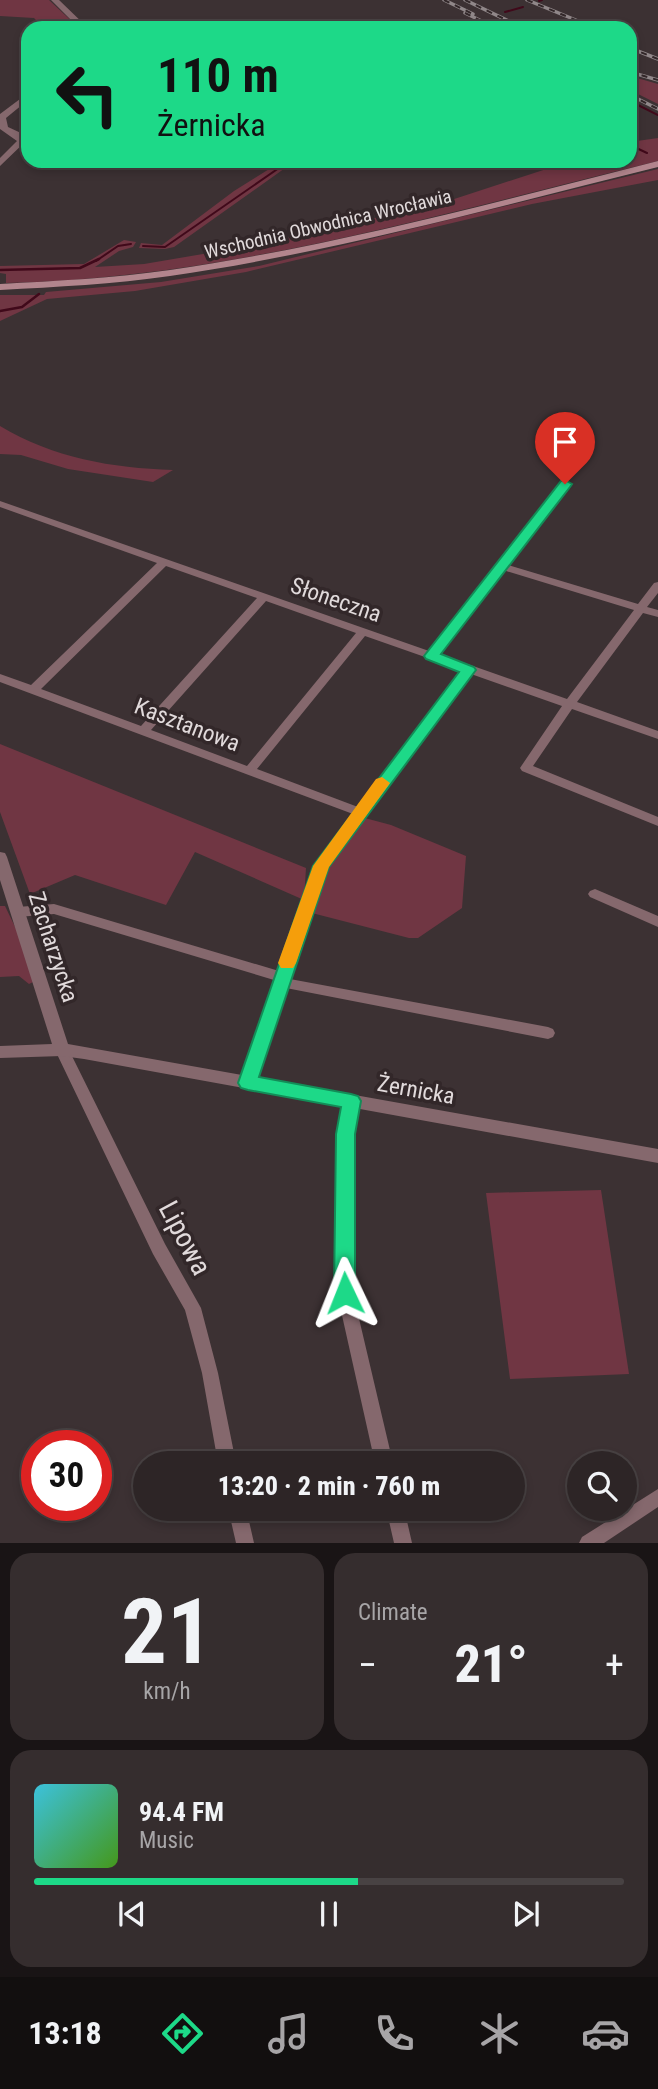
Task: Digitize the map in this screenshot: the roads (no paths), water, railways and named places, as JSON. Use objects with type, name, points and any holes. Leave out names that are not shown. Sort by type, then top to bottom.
[{"type":"main road","name":"Wschodnia Obwodnica Wrocławia","points":[[0,287],[121,280],[239,264],[658,164]]},
{"type":"street","points":[[55,0],[77,21]]},
{"type":"street","points":[[21,101],[1,117],[2,128],[18,135],[21,140]]},
{"type":"street","points":[[0,163],[21,142]]},
{"type":"street","points":[[431,656],[565,484]]},
{"type":"street","name":"Słoneczna","points":[[0,504],[658,735]]},
{"type":"street","points":[[33,690],[164,562]]},
{"type":"street","points":[[501,566],[658,614]]},
{"type":"street","points":[[658,585],[570,703],[526,768],[658,822]]},
{"type":"street","points":[[143,731],[264,597]]},
{"type":"street","points":[[249,771],[363,631]]},
{"type":"street","points":[[248,1083],[321,866],[468,670]]},
{"type":"street","name":"Kasztanowa","points":[[0,678],[359,812]]},
{"type":"street","name":"Zacharzycka","points":[[0,857],[62,1050]]},
{"type":"street","points":[[595,894],[658,922]]},
{"type":"street","points":[[18,912],[54,909],[281,980],[548,1034]]},
{"type":"street","name":"Żernicka","points":[[0,1052],[62,1050],[658,1156]]},
{"type":"street","name":"Lipowa","points":[[62,1050],[159,1249],[192,1308],[210,1373],[225,1451]]},
{"type":"street","points":[[351,1101],[345,1134],[345,1293],[381,1451]]},
{"type":"street","points":[[588,1543],[658,1497]]},
{"type":"street","points":[[240,1521],[245,1543]]},
{"type":"street","points":[[398,1521],[403,1543]]},
{"type":"waterway","points":[[505,12],[523,7]]},
{"type":"waterway","points":[[637,104],[658,115]]},
{"type":"waterway","points":[[637,148],[647,153]]},
{"type":"waterway","points":[[143,246],[165,247],[279,168]]},
{"type":"waterway","points":[[99,259],[118,246],[131,244]]},
{"type":"waterway","points":[[0,270],[80,268],[99,259]]},
{"type":"waterway","points":[[0,311],[22,307],[39,294]]},
{"type":"railway","points":[[444,0],[473,14]]},
{"type":"railway","points":[[465,0],[508,21]]},
{"type":"railway","points":[[527,0],[578,21]]},
{"type":"railway","points":[[465,13],[482,21]]},
{"type":"railway","points":[[637,51],[658,59]]},
{"type":"railway","points":[[637,74],[658,80]]},
{"type":"railway","points":[[637,98],[658,109]]}]
